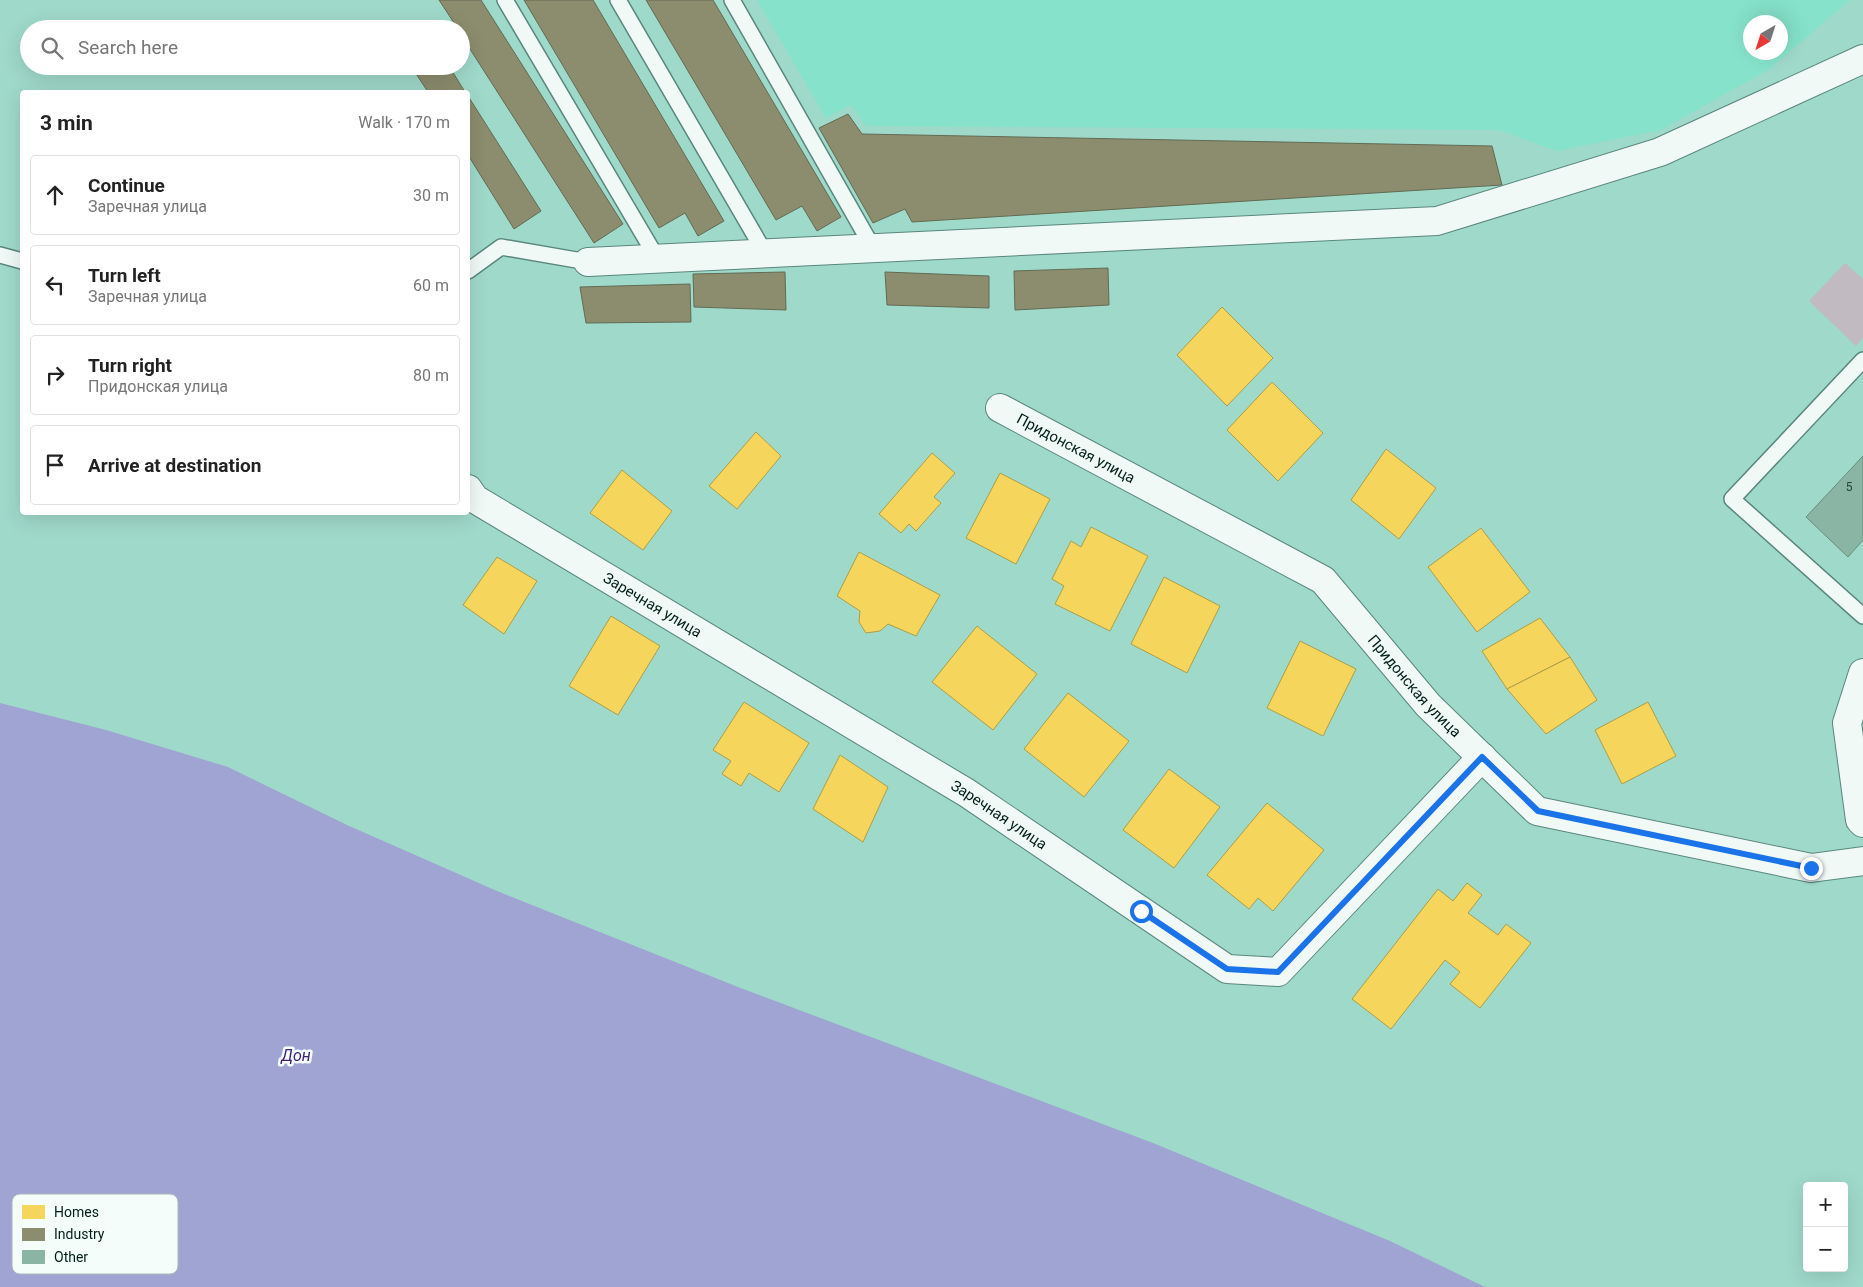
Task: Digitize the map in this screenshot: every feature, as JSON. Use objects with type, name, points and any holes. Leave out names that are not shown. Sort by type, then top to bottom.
[{"type":"street","points":[[588,262],[1438,221],[1660,152],[1863,59]]},
{"type":"street","name":"Придонская улица","points":[[1000,408],[1323,580],[1428,704],[1538,811],[1811,868],[1863,861]]},
{"type":"street","name":"Заречная улица","points":[[470,492],[475,499],[967,794],[1227,969],[1278,972],[1482,757]]},
{"type":"street","points":[[1863,674],[1847,723],[1860,820],[1863,823]]},
{"type":"lane","points":[[505,0],[657,258]]},
{"type":"lane","points":[[618,0],[765,253]]},
{"type":"lane","points":[[732,0],[873,248]]},
{"type":"lane","points":[[470,270],[501,247],[588,262]]},
{"type":"lane","points":[[0,255],[20,260]]},
{"type":"lane","points":[[1863,360],[1732,499],[1863,616]]},
{"type":"shaded area","points":[[757,0],[1850,0],[1788,53],[1788,15],[1743,15],[1743,60],[1780,60],[1768,70],[1661,130],[1557,151],[1499,130],[866,126],[851,105],[826,118]]},
{"type":"shaded area","points":[[1845,263],[1863,279],[1863,338],[1856,346],[1809,301]]},
{"type":"water","name":"Дон","points":[[0,703],[106,730],[228,767],[347,825],[497,891],[738,987],[1153,1143],[1390,1241],[1485,1287],[0,1287]]},
{"type":"building: Homes","points":[[1222,307],[1273,358],[1227,406],[1177,355]]},
{"type":"building: Homes","points":[[1272,382],[1323,433],[1278,481],[1227,430]]},
{"type":"building: Homes","points":[[756,432],[781,456],[737,509],[709,486]]},
{"type":"building: Homes","points":[[1386,449],[1436,488],[1399,539],[1351,500]]},
{"type":"building: Homes","points":[[932,453],[955,473],[934,497],[941,503],[916,531],[909,524],[901,533],[879,514]]},
{"type":"building: Homes","points":[[622,470],[672,511],[643,550],[590,513]]},
{"type":"building: Homes","points":[[1000,473],[1050,499],[1016,564],[966,538]]},
{"type":"building: Homes","points":[[1091,527],[1148,556],[1110,631],[1055,604],[1064,586],[1052,579],[1071,541],[1081,547]]},
{"type":"building: Homes","points":[[1481,528],[1530,592],[1477,632],[1428,567]]},
{"type":"building: Homes","points":[[859,552],[940,595],[916,636],[888,624],[880,631],[866,633],[859,622],[860,611],[837,596]]},
{"type":"building: Homes","points":[[497,557],[537,581],[504,634],[463,605]]},
{"type":"building: Homes","points":[[1164,577],[1220,606],[1187,673],[1131,644]]},
{"type":"building: Homes","points":[[611,616],[660,646],[618,715],[569,686]]},
{"type":"building: Homes","points":[[1540,618],[1570,657],[1507,689],[1482,651]]},
{"type":"building: Homes","points":[[977,626],[1037,674],[993,730],[932,682]]},
{"type":"building: Homes","points":[[1300,641],[1356,669],[1323,736],[1267,708]]},
{"type":"building: Homes","points":[[1570,657],[1597,700],[1546,734],[1507,689]]},
{"type":"building: Homes","points":[[1068,693],[1129,741],[1084,797],[1024,749]]},
{"type":"building: Homes","points":[[744,702],[809,743],[779,792],[749,773],[741,786],[722,774],[731,761],[713,750]]},
{"type":"building: Homes","points":[[1648,702],[1676,756],[1622,784],[1595,730]]},
{"type":"building: Homes","points":[[840,755],[888,787],[863,842],[813,809]]},
{"type":"building: Homes","points":[[1169,769],[1220,807],[1174,868],[1123,830]]},
{"type":"building: Homes","points":[[1267,803],[1324,850],[1273,911],[1258,898],[1249,909],[1207,875]]},
{"type":"building: Homes","points":[[1467,883],[1482,895],[1468,913],[1498,935],[1506,924],[1531,943],[1480,1008],[1450,984],[1460,972],[1445,960],[1391,1029],[1352,999],[1438,889],[1453,901]]},
{"type":"building: Industry","points":[[439,0],[481,0],[623,224],[594,243],[470,49],[470,20],[452,20]]},
{"type":"building: Industry","points":[[524,0],[593,0],[724,221],[698,236],[685,213],[659,228]]},
{"type":"building: Industry","points":[[646,0],[713,0],[841,217],[817,231],[802,206],[776,220]]},
{"type":"building: Industry","points":[[417,75],[455,75],[464,90],[427,90]]},
{"type":"building: Industry","points":[[470,99],[541,211],[514,229],[470,158]]},
{"type":"building: Industry","points":[[848,114],[862,134],[1492,146],[1502,185],[912,222],[905,209],[873,223],[819,128]]},
{"type":"building: Industry","points":[[1108,268],[1109,305],[1015,310],[1014,271]]},
{"type":"building: Industry","points":[[785,272],[786,310],[694,307],[693,274]]},
{"type":"building: Industry","points":[[885,272],[989,276],[989,308],[887,305]]},
{"type":"building: Industry","points":[[690,284],[691,322],[586,323],[580,287]]},
{"type":"building: Other","points":[[1863,456],[1863,540],[1848,557],[1806,517]]},
{"type":"route","points":[[1141,911],[1227,969],[1278,972],[1482,757],[1538,811],[1811,868]]}]
